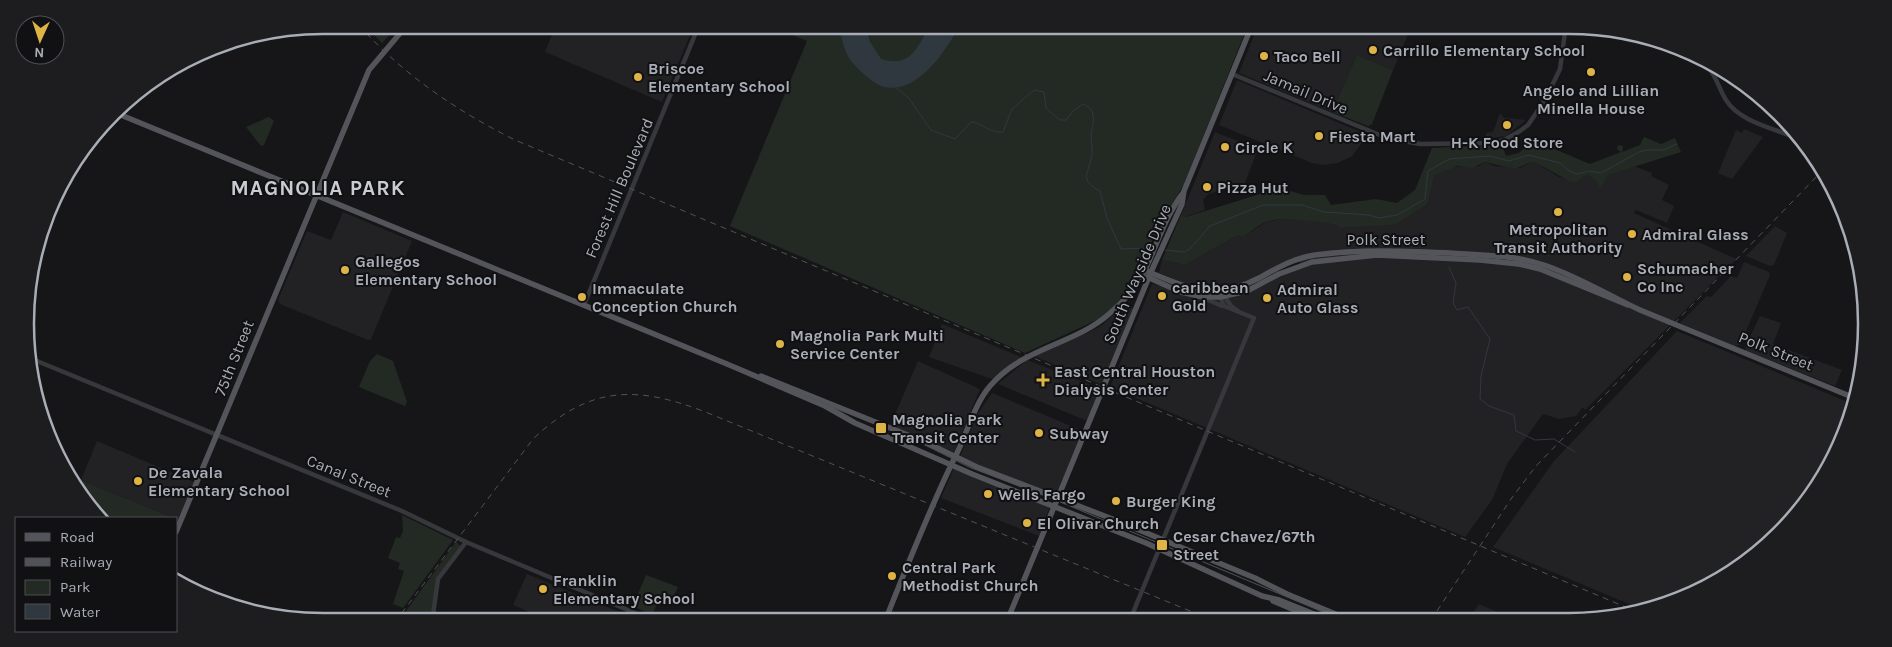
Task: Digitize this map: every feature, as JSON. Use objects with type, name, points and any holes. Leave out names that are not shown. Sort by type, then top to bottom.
[{"type":"main road","name":"75th Street","points":[[178,527],[369,70],[399,34]]},
{"type":"main road","name":"South Wayside Drive","points":[[888,613],[951,464],[979,404],[990,386],[1017,362],[1037,350],[1096,325],[1127,298],[1144,272],[1164,222],[1184,191],[1248,34]]},
{"type":"main road","points":[[122,116],[747,372],[825,406],[855,423],[1160,549],[1302,613]]},
{"type":"main road","name":"South Wayside Drive","points":[[1010,613],[1150,275],[1182,204],[1184,191]]},
{"type":"main road","name":"Polk Street","points":[[1144,272],[1181,292],[1203,297],[1222,295],[1311,256],[1362,250],[1511,260],[1563,276],[1620,303],[1629,305],[1849,396]]},
{"type":"main road","name":"Polk Street","points":[[1150,275],[1198,290],[1222,295]]},
{"type":"main road","points":[[747,372],[776,380],[925,442],[955,457],[1163,540],[1334,613]]},
{"type":"main road","points":[[1278,589],[1341,613]]},
{"type":"main road","points":[[1262,596],[1279,600],[1312,613]]},
{"type":"street","name":"Forest Hill Boulevard","points":[[584,305],[695,34]]},
{"type":"street","name":"Jamail Drive","points":[[1232,74],[1386,138],[1420,144],[1491,143],[1512,136],[1528,125],[1533,118],[1545,100],[1560,69],[1565,34]]},
{"type":"street","points":[[1710,71],[1725,99],[1734,109],[1745,116],[1788,134]]},
{"type":"street","points":[[1222,295],[1224,306]]},
{"type":"street","points":[[1222,295],[1239,312]]},
{"type":"street","points":[[1133,613],[1254,318],[1203,297]]},
{"type":"street","name":"Canal Street","points":[[36,361],[402,511],[466,542],[635,613]]},
{"type":"street","points":[[433,613],[438,579],[466,542]]},
{"type":"shaded area","name":"Briscoe Elementary School","points":[[552,34],[691,34],[662,102],[545,52]]},
{"type":"shaded area","points":[[1254,34],[1408,34],[1393,70],[1357,55],[1332,112],[1239,73]]},
{"type":"shaded area","points":[[1237,80],[1363,133],[1365,139],[1352,156],[1338,163],[1323,165],[1312,163],[1219,125]]},
{"type":"shaded area","points":[[1500,113],[1504,118],[1526,120],[1506,136],[1486,139],[1486,133],[1493,132]]},
{"type":"shaded area","points":[[1744,129],[1763,137],[1732,179],[1718,173],[1736,130],[1742,133]]},
{"type":"shaded area","points":[[1215,132],[1258,149],[1245,183],[1208,194],[1203,200],[1205,210],[1185,217],[1181,215]]},
{"type":"shaded area","points":[[1485,162],[1494,166],[1520,168],[1531,162],[1538,164],[1559,177],[1577,182],[1587,175],[1595,179],[1634,166],[1652,173],[1651,176],[1669,185],[1662,200],[1674,206],[1667,223],[1636,210],[1634,213],[1736,259],[1585,410],[1583,407],[1576,416],[1559,419],[1543,414],[1507,464],[1492,500],[1465,537],[1110,387],[1152,284],[1222,299],[1243,295],[1302,266],[1297,258],[1248,282],[1218,289],[1190,286],[1159,273],[1162,260],[1185,265],[1238,235],[1243,237],[1266,222],[1277,220],[1302,219],[1337,225],[1341,228],[1395,225],[1428,204],[1434,176],[1453,167],[1479,166]]},
{"type":"shaded area","name":"Gallegos Elementary School","points":[[343,212],[412,241],[371,339],[368,340],[280,304],[278,300],[307,231],[331,240]]},
{"type":"shaded area","points":[[1775,226],[1787,233],[1774,265],[1770,266],[1746,256]]},
{"type":"shaded area","points":[[1744,262],[1769,272],[1770,275],[1740,345],[1734,346],[1680,323],[1707,296],[1711,297],[1731,276],[1737,278]]},
{"type":"shaded area","points":[[1125,305],[1133,308],[1102,385],[1034,356],[1101,326]]},
{"type":"shaded area","points":[[1760,316],[1781,323],[1773,344],[1842,370],[1835,386],[1746,351],[1745,347]]},
{"type":"shaded area","points":[[942,324],[1021,357],[992,379],[929,357]]},
{"type":"shaded area","points":[[1677,331],[1847,402],[1836,434],[1819,468],[1786,515],[1760,541],[1729,564],[1697,583],[1662,598],[1633,606],[1493,547],[1554,461]]},
{"type":"shaded area","points":[[1027,360],[1101,389],[1088,419],[1085,420],[998,384]]},
{"type":"shaded area","points":[[918,361],[980,389],[954,452],[890,426]]},
{"type":"shaded area","points":[[992,393],[1083,431],[1056,494],[1052,495],[960,457],[977,415]]},
{"type":"shaded area","name":"De Zavala Elementary School","points":[[97,441],[194,482],[179,520],[178,517],[172,517],[81,480]]},
{"type":"shaded area","points":[[954,468],[1050,506],[1039,536],[941,498]]},
{"type":"shaded area","name":"Franklin Elementary School","points":[[527,574],[622,613],[532,613],[513,605]]},
{"type":"shaded area","points":[[1479,604],[1500,613],[1473,613]]},
{"type":"green space","points":[[374,34],[390,34],[382,43]]},
{"type":"green space","points":[[790,34],[1244,34],[1184,184],[1158,227],[1139,272],[1127,292],[1112,309],[1099,319],[1025,353],[730,226],[807,41]]},
{"type":"green space","points":[[1357,55],[1393,70],[1372,124],[1368,126],[1332,112]]},
{"type":"green space","points":[[269,117],[274,121],[264,145],[261,146],[246,127]]},
{"type":"green space","points":[[1644,137],[1661,144],[1675,138],[1681,152],[1608,175],[1600,188],[1595,179],[1587,175],[1577,182],[1571,182],[1531,162],[1515,169],[1485,162],[1472,168],[1457,166],[1434,176],[1428,204],[1395,225],[1340,228],[1337,225],[1312,221],[1272,220],[1260,225],[1243,237],[1238,235],[1185,265],[1162,260],[1181,215],[1186,217],[1279,188],[1304,195],[1325,195],[1331,205],[1376,199],[1397,203],[1415,190],[1432,148],[1502,145],[1506,156],[1519,153],[1533,140],[1590,164],[1621,152],[1617,149],[1618,145],[1623,146],[1622,152],[1640,145]]},
{"type":"green space","points":[[377,354],[393,361],[407,402],[405,406],[359,387],[370,361]]},
{"type":"green space","points":[[81,480],[172,517],[108,517]]},
{"type":"green space","points":[[402,515],[453,540],[403,608],[393,604],[404,571],[398,569],[400,563],[388,558],[396,537],[400,538],[403,531]]},
{"type":"green space","points":[[456,542],[461,546],[440,574],[431,613],[412,613],[406,611]]},
{"type":"green space","points":[[646,575],[678,587],[671,602],[660,598],[653,613],[648,613],[633,606]]},
{"type":"water","points":[[840,34],[868,34],[870,42],[881,59],[899,61],[912,54],[925,34],[954,34],[930,68],[909,84],[897,87],[884,87],[875,83],[851,61]]},
{"type":"waterway","points":[[894,86],[908,97],[931,130],[955,139],[971,122],[1003,132],[1012,109],[1034,90],[1044,92],[1046,108],[1060,120],[1066,120],[1073,111],[1083,104],[1088,107],[1093,113],[1093,121],[1091,135],[1092,155],[1087,171],[1087,180],[1100,191],[1107,218],[1121,249],[1153,248]]},
{"type":"waterway","points":[[1165,250],[1184,252],[1190,249],[1210,226],[1263,205],[1302,205],[1324,212],[1369,215],[1379,218],[1397,215],[1425,199],[1428,171],[1449,159],[1490,156],[1509,161],[1529,155],[1560,163],[1568,170],[1577,174],[1589,171],[1601,173],[1639,152],[1663,150],[1677,144]]},
{"type":"waterway","points":[[1449,267],[1456,283],[1453,303],[1457,310],[1468,307],[1490,339],[1481,376],[1480,399],[1489,406],[1514,415],[1516,431],[1535,440],[1554,439],[1575,452]]},
{"type":"tram line","points":[[804,395],[915,440],[969,467],[1058,501],[1325,613]]},
{"type":"railway","points":[[368,34],[393,60],[431,90],[472,117],[515,140],[1627,608]]},
{"type":"railway","points":[[1436,613],[1511,499],[1536,466],[1817,176]]},
{"type":"railway","points":[[402,613],[533,439],[554,421],[574,408],[615,395],[659,398],[708,413],[1195,613]]},
{"type":"place","name":"Carrillo Elementary School","points":[[1373,50]]},
{"type":"place","name":"Taco Bell","points":[[1264,56]]},
{"type":"place","name":"Angelo and Lillian Minella House","points":[[1591,72]]},
{"type":"place","name":"Briscoe Elementary School","points":[[638,77]]},
{"type":"place","name":"H-K Food Store","points":[[1507,125]]},
{"type":"place","name":"Fiesta Mart","points":[[1319,136]]},
{"type":"place","name":"Circle K","points":[[1225,147]]},
{"type":"place","name":"Pizza Hut","points":[[1207,187]]},
{"type":"place","name":"Metropolitan Transit Authority","points":[[1558,212]]},
{"type":"place","name":"Admiral Glass","points":[[1632,234]]},
{"type":"place","name":"Gallegos Elementary School","points":[[345,270]]},
{"type":"place","name":"Schumacher Co Inc","points":[[1627,277]]},
{"type":"place","name":"caribbean Gold","points":[[1162,296]]},
{"type":"place","name":"Immaculate Conception Church","points":[[582,297]]},
{"type":"place","name":"Admiral Auto Glass","points":[[1267,298]]},
{"type":"place","name":"Magnolia Park Multi Service Center","points":[[780,344]]},
{"type":"place","name":"East Central Houston Dialysis Center","points":[[1043,380]]},
{"type":"place","name":"Magnolia Park Transit Center","points":[[881,428]]},
{"type":"place","name":"Subway","points":[[1039,433]]},
{"type":"place","name":"De Zavala Elementary School","points":[[138,481]]},
{"type":"place","name":"Wells Fargo","points":[[988,494]]},
{"type":"place","name":"Burger King","points":[[1116,501]]},
{"type":"place","name":"El Olivar Church","points":[[1027,523]]},
{"type":"place","name":"Cesar Chavez/67th Street","points":[[1162,545]]},
{"type":"place","name":"Central Park Methodist Church","points":[[892,576]]},
{"type":"place","name":"Franklin Elementary School","points":[[543,589]]},
{"type":"district","name":"MAGNOLIA PARK","points":[[318,188]]}]
